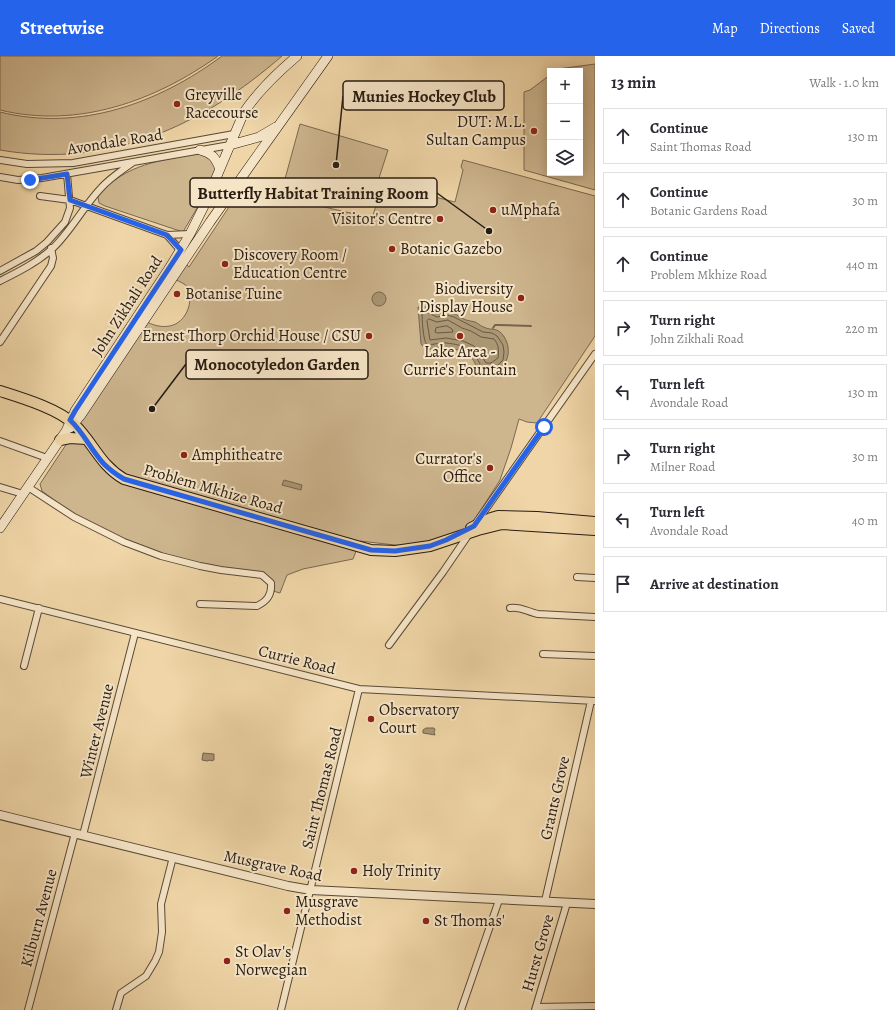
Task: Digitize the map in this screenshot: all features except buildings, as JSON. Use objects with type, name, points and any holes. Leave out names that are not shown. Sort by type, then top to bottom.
[{"type":"main road","name":"John Zikhali Road","points":[[70,425],[75,411],[190,234],[244,112],[259,92],[297,56]]},
{"type":"main road","name":"John Zikhali Road","points":[[0,528],[210,222],[328,56]]},
{"type":"main road","points":[[230,145],[251,139],[278,126]]},
{"type":"main road","points":[[235,131],[251,139]]},
{"type":"main road","points":[[200,150],[214,156],[220,169]]},
{"type":"main road","name":"Problem Mkhize Road","points":[[0,391],[35,402],[70,425],[86,439],[103,463],[111,471],[124,479],[371,550],[384,551],[430,546],[468,533]]},
{"type":"main road","points":[[60,440],[70,438],[86,439]]},
{"type":"main road","points":[[468,533],[489,513],[595,522]]},
{"type":"main road","points":[[468,533],[492,526],[506,524],[595,530]]},
{"type":"street","name":"Avondale Road","points":[[0,160],[28,164],[73,163],[235,131]]},
{"type":"street","name":"Avondale Road","points":[[0,177],[30,180],[230,145]]},
{"type":"street","points":[[0,281],[52,249],[72,227],[86,206],[110,179],[134,162]]},
{"type":"street","points":[[0,271],[30,255],[47,242],[65,222],[69,214],[70,200],[67,174]]},
{"type":"street","points":[[40,196],[70,200],[167,235],[190,234]]},
{"type":"street","points":[[167,235],[181,250]]},
{"type":"street","points":[[0,342],[51,266],[53,258],[52,249],[47,242]]},
{"type":"street","points":[[489,513],[595,354]]},
{"type":"street","points":[[0,442],[47,458]]},
{"type":"street","points":[[0,487],[25,491],[124,542],[162,556],[221,570],[262,575],[271,583],[272,592],[269,597],[265,602],[256,606],[200,604]]},
{"type":"street","points":[[389,645],[468,533]]},
{"type":"street","points":[[577,577],[595,578]]},
{"type":"street","name":"Currie Road","points":[[0,599],[360,689],[593,701]]},
{"type":"street","points":[[510,608],[519,607],[538,614],[595,617]]},
{"type":"street","points":[[24,666],[39,608]]},
{"type":"street","name":"Winter Avenue","points":[[83,835],[135,632]]},
{"type":"street","points":[[543,654],[595,656]]},
{"type":"street","name":"Saint Thomas Road","points":[[281,1010],[360,689]]},
{"type":"street","name":"Grants Grove","points":[[545,901],[593,701]]},
{"type":"street","name":"Musgrave Road","points":[[0,814],[288,886],[311,890],[595,904]]},
{"type":"street","name":"Kilburn Avenue","points":[[28,1010],[75,833]]},
{"type":"street","points":[[116,1010],[121,993],[146,976],[159,952],[162,932],[161,904],[173,857]]},
{"type":"street","points":[[461,1010],[499,900]]},
{"type":"street","name":"Hurst Grove","points":[[536,1008],[567,903]]},
{"type":"street","points":[[536,1008],[595,1006]]},
{"type":"shaded area","points":[[0,56],[218,56],[194,72],[142,98],[115,107],[87,113],[58,116],[29,115],[0,110]]},
{"type":"shaded area","name":"Greyville Racecourse","points":[[222,56],[282,56],[220,103],[186,122],[152,136],[116,147],[79,153],[40,154],[0,150],[0,112],[30,117],[60,118],[89,115],[117,109],[145,100],[172,87],[198,73]]},
{"type":"shaded area","points":[[595,64],[595,190],[524,170],[524,92],[530,90],[547,77],[547,176],[583,176],[583,68],[565,68]]},
{"type":"shaded area","points":[[300,124],[388,150],[370,206],[285,179]]},
{"type":"shaded area","points":[[200,153],[213,158],[216,170],[204,196],[183,232],[99,203],[98,196],[109,185],[120,176],[132,170],[158,161]]},
{"type":"shaded area","points":[[463,160],[595,196],[595,336],[537,423],[519,419],[500,480],[468,530],[412,547],[360,541],[353,559],[303,569],[287,575],[280,593],[273,591],[269,578],[222,569],[153,552],[81,520],[42,491],[40,484],[147,322],[160,326],[172,325],[178,323],[186,313],[190,300],[189,290],[185,285],[174,279],[186,264],[189,267],[243,186],[372,218],[383,184],[455,202],[463,170],[461,167]]},
{"type":"water","points":[[379,292],[384,294],[386,299],[384,304],[379,306],[374,304],[372,299],[374,294]]},
{"type":"water","points":[[418,307],[427,307],[438,313],[450,312],[466,320],[475,322],[485,328],[500,332],[505,338],[508,346],[506,361],[502,367],[496,371],[488,372],[478,370],[469,354],[466,352],[449,348],[426,350],[421,344]]},
{"type":"water","points":[[284,480],[302,485],[301,490],[282,485]]},
{"type":"water","points":[[426,728],[434,728],[435,735],[423,733],[423,730]]},
{"type":"water","points":[[203,753],[214,754],[214,760],[202,760]]},
{"type":"waterway","points":[[493,328],[495,325],[531,326]]},
{"type":"place","name":"Greyville Racecourse","points":[[177,104]]},
{"type":"place","name":"DUT: M.L. Sultan Campus","points":[[534,131]]},
{"type":"place","name":"Munies Hockey Club","points":[[336,165]]},
{"type":"place","name":"uMphafa","points":[[493,210]]},
{"type":"place","name":"Visitor's Centre","points":[[440,219]]},
{"type":"place","name":"Butterfly Habitat Training Room","points":[[489,231]]},
{"type":"place","name":"Botanic Gazebo","points":[[392,249]]},
{"type":"place","name":"Discovery Room / Education Centre","points":[[225,264]]},
{"type":"place","name":"Botanise Tuine","points":[[177,294]]},
{"type":"place","name":"Biodiversity Display House","points":[[521,298]]},
{"type":"place","name":"Ernest Thorp Orchid House / CSU","points":[[369,336]]},
{"type":"place","name":"Lake Area - Currie's Fountain","points":[[460,336]]},
{"type":"place","name":"Monocotyledon Garden","points":[[152,409]]},
{"type":"place","name":"Amphitheatre","points":[[184,455]]},
{"type":"place","name":"Currator's Office","points":[[490,468]]},
{"type":"place","name":"Observatory Court","points":[[371,719]]},
{"type":"place","name":"Holy Trinity","points":[[354,871]]},
{"type":"place","name":"Musgrave Methodist","points":[[287,911]]},
{"type":"place","name":"St Thomas'","points":[[426,921]]},
{"type":"place","name":"St Olav's Norwegian","points":[[227,961]]},
{"type":"route","points":[[30,180],[67,174],[70,200],[167,235],[181,250],[70,420],[103,463],[111,471],[124,479],[371,550],[395,551],[430,546],[474,526],[544,427]]}]
